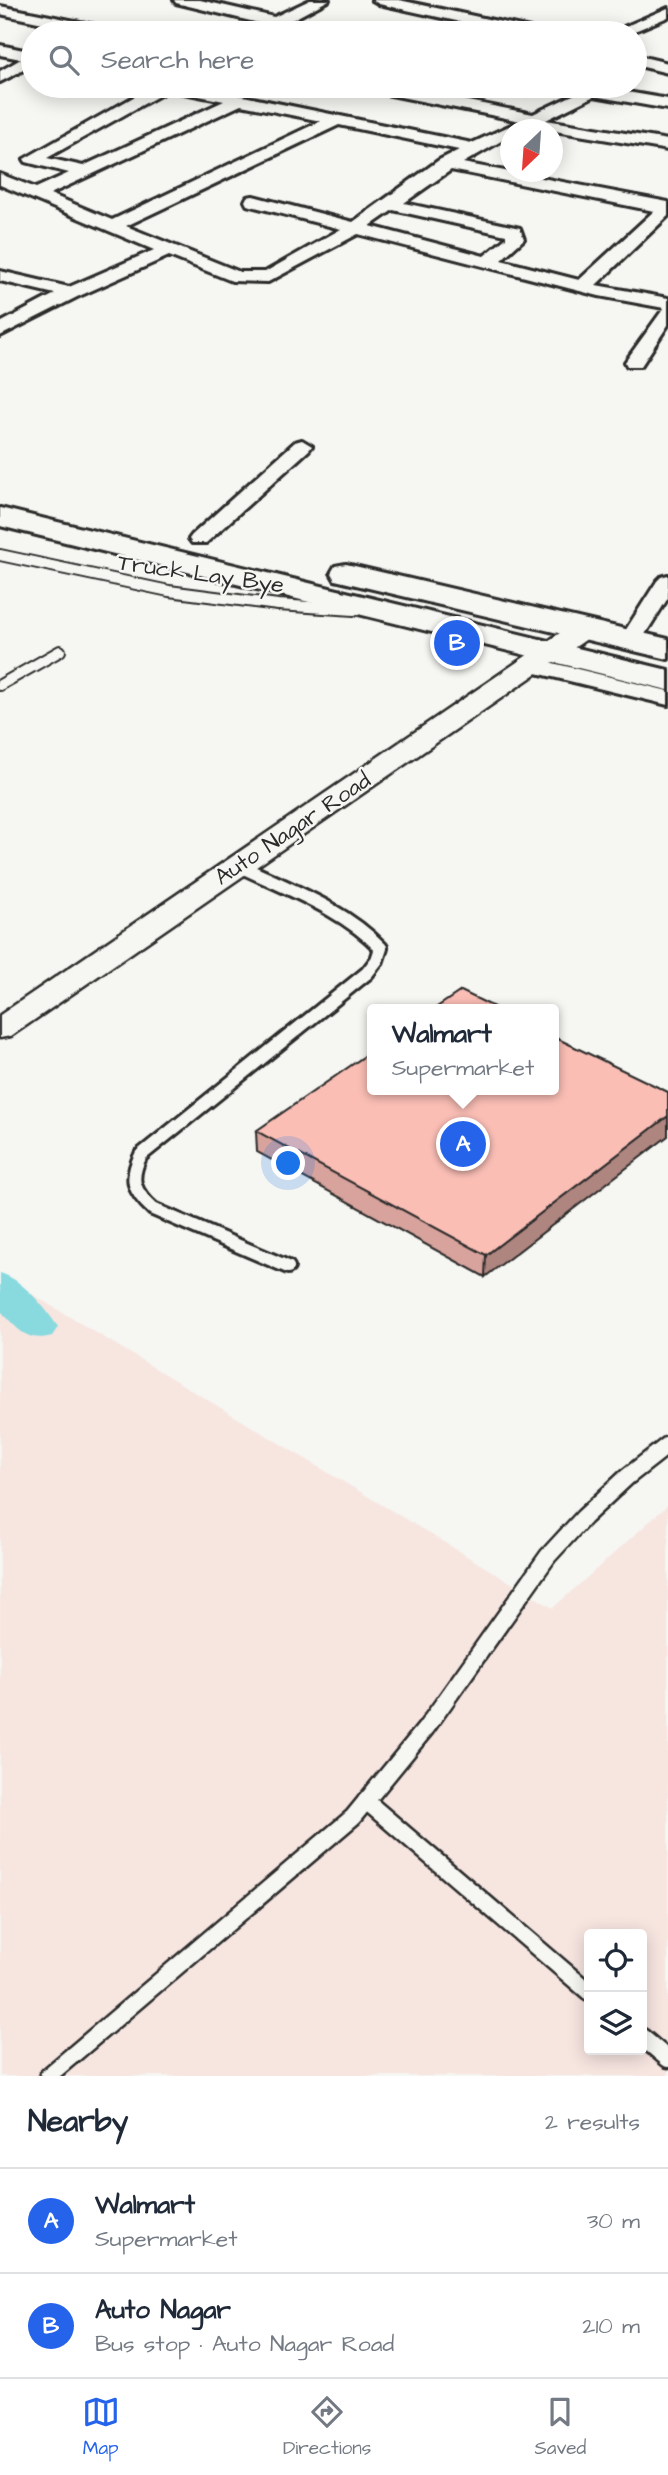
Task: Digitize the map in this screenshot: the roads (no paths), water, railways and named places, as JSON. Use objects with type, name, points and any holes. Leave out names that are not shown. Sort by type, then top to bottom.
[{"type":"main road","points":[[0,492],[668,649]]},
{"type":"main road","points":[[0,517],[400,613],[540,659],[668,680]]},
{"type":"street","points":[[181,0],[271,21]]},
{"type":"street","points":[[277,21],[322,0]]},
{"type":"street","points":[[379,0],[476,21]]},
{"type":"street","points":[[408,6],[426,0]]},
{"type":"street","points":[[0,10],[53,21]]},
{"type":"street","points":[[647,21],[668,12]]},
{"type":"street","points":[[0,50],[21,55]]},
{"type":"street","points":[[647,63],[668,68]]},
{"type":"street","points":[[0,77],[21,65]]},
{"type":"street","points":[[85,172],[32,159],[142,98]]},
{"type":"street","points":[[230,98],[472,148]]},
{"type":"street","points":[[428,98],[528,119]]},
{"type":"street","points":[[535,119],[578,98]]},
{"type":"street","points":[[633,98],[668,104]]},
{"type":"street","points":[[37,194],[239,100]]},
{"type":"street","points":[[111,226],[337,120]]},
{"type":"street","points":[[563,126],[668,145]]},
{"type":"street","points":[[0,179],[238,276],[268,277],[356,228],[445,164],[500,135]]},
{"type":"street","points":[[445,164],[667,208]]},
{"type":"street","points":[[253,201],[587,287],[668,303]]},
{"type":"street","points":[[391,205],[514,232],[515,239],[488,262]]},
{"type":"street","points":[[587,287],[588,280],[667,208]]},
{"type":"street","points":[[0,330],[71,293],[169,250]]},
{"type":"street","points":[[0,276],[71,293]]},
{"type":"street","points":[[634,362],[668,312]]},
{"type":"street","points":[[199,539],[302,446]]},
{"type":"street","points":[[631,639],[668,581]]},
{"type":"street","name":"Auto Nagar Road","points":[[0,1029],[585,628]]},
{"type":"street","points":[[540,659],[668,698]]},
{"type":"lane","name":"Truck Lay Bye","points":[[0,555],[169,592],[278,605],[400,613]]},
{"type":"lane","points":[[0,685],[60,651]]},
{"type":"lane","points":[[237,865],[354,924],[372,935],[382,948],[367,973],[141,1155],[134,1169],[132,1184],[138,1196],[153,1209],[288,1266]]},
{"type":"lane","points":[[48,2076],[353,1816],[426,1728],[548,1556],[584,1517],[627,1477],[668,1445]]},
{"type":"lane","points":[[366,1801],[584,1988]]},
{"type":"lane","points":[[647,2041],[668,2059]]},
{"type":"waterway","points":[[0,1286],[38,1327]]},
{"type":"place","name":"Auto Nagar","points":[[457,643]]},
{"type":"place","name":"Walmart","points":[[463,1144]]}]
